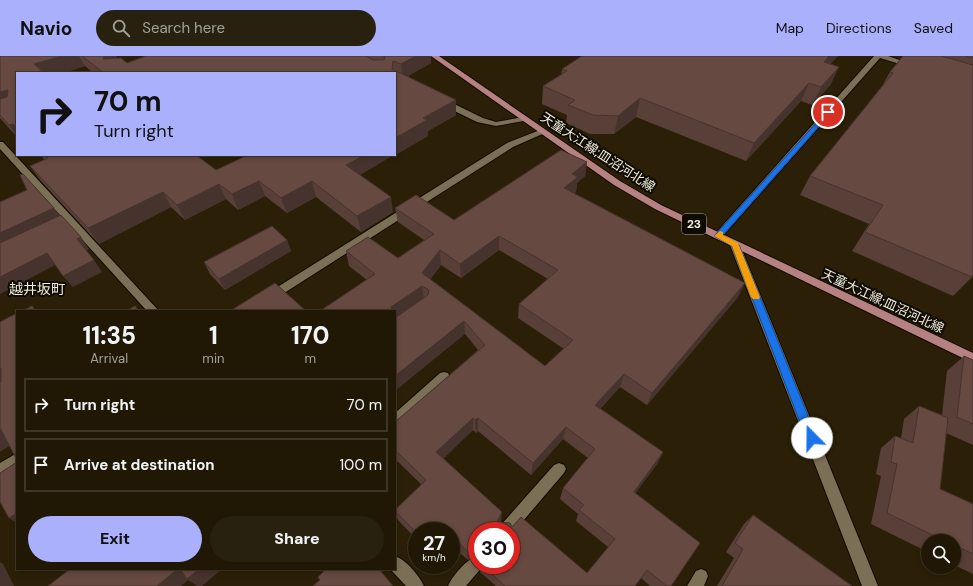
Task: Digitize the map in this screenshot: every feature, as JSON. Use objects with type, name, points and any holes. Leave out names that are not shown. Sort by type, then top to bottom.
[{"type":"main road","name":"天童大江線;皿沼河北線","points":[[434,56],[617,183],[658,207],[973,358]]},
{"type":"street","points":[[718,236],[878,56]]},
{"type":"street","points":[[881,56],[920,68]]},
{"type":"street","points":[[437,100],[480,120],[496,124],[524,119]]},
{"type":"street","points":[[250,310],[510,144],[543,132]]},
{"type":"street","points":[[0,144],[68,223],[152,310]]},
{"type":"street","points":[[735,245],[870,586]]},
{"type":"street","points":[[396,420],[444,377]]},
{"type":"street","points":[[0,470],[16,460]]},
{"type":"street","points":[[513,522],[559,468]]},
{"type":"street","points":[[396,564],[416,586]]},
{"type":"street","points":[[456,586],[468,572]]},
{"type":"building","points":[[0,56],[62,56],[34,64],[43,72],[16,72],[16,127],[13,124],[9,125],[0,115],[0,99],[7,97],[8,90],[0,92]]},
{"type":"building","points":[[82,56],[106,56],[103,59],[121,58],[127,63],[146,56],[366,56],[373,60],[384,60],[385,57],[383,56],[416,56],[401,64],[393,61],[392,69],[456,100],[423,118],[427,120],[396,137],[396,72],[103,72]]},
{"type":"building","points":[[582,56],[829,56],[824,62],[839,67],[821,87],[809,83],[754,143],[640,98],[618,116],[593,115],[568,105],[575,100],[543,86],[567,71],[562,69]]},
{"type":"building","points":[[903,56],[941,56],[973,65],[972,277],[865,232],[883,205],[810,176],[893,73],[890,72]]},
{"type":"building","points":[[561,150],[587,162],[572,174],[578,177],[564,188],[745,283],[652,393],[624,374],[595,405],[663,452],[634,492],[700,543],[671,586],[667,586],[647,570],[635,586],[505,586],[492,574],[520,574],[520,522],[516,522],[521,517],[587,573],[615,539],[579,510],[584,505],[563,488],[595,449],[566,427],[533,463],[478,418],[475,420],[473,418],[436,452],[502,512],[497,522],[468,522],[467,551],[460,544],[460,522],[408,522],[408,524],[396,512],[396,509],[426,480],[396,451],[396,421],[485,345],[464,321],[396,375],[396,317],[428,295],[429,290],[422,286],[391,307],[392,310],[321,310],[375,274],[346,251],[368,237],[398,258],[434,234],[395,208],[416,195],[454,220]],"holes":[[[499,236],[558,270],[519,304],[573,340],[545,366],[422,273],[440,250],[460,264]]]},
{"type":"building","points":[[46,156],[197,156],[216,170],[246,156],[363,156],[346,165],[391,197],[357,216],[312,181],[281,198],[259,181],[232,194],[219,184],[177,205],[163,192],[88,228],[30,166],[48,158]]},
{"type":"building","points":[[23,174],[54,208],[0,233],[0,202],[27,190],[20,175]]},
{"type":"building","points":[[61,215],[81,237],[77,239],[94,260],[63,276],[47,253],[0,277],[0,243]]},
{"type":"building","points":[[272,226],[287,240],[219,279],[204,262]]},
{"type":"building","points":[[275,283],[305,310],[232,310]]},
{"type":"building","points":[[32,306],[35,310],[24,310]]},
{"type":"building","points":[[135,306],[138,310],[128,310]]},
{"type":"building","points":[[16,314],[16,458],[0,428],[0,322]]},
{"type":"building","points":[[964,356],[973,360],[973,424],[957,417]]},
{"type":"building","points":[[919,406],[948,418],[940,489],[973,504],[973,554],[961,548],[961,534],[930,534],[887,513],[897,464],[891,462],[895,436],[913,443]]},
{"type":"building","points":[[16,463],[16,514],[9,518],[0,502],[0,473]]},
{"type":"building","points":[[753,515],[852,586],[722,586],[743,549],[735,543]]},
{"type":"building","points":[[69,570],[177,570],[157,586],[48,586]]},
{"type":"building","points":[[181,570],[198,570],[187,579]]},
{"type":"building","points":[[325,570],[380,570],[393,586],[313,586],[320,580],[318,577]]},
{"type":"slow traffic","points":[[720,234],[718,236],[735,245],[756,297]]},
{"type":"district","name":"越井坂町","points":[[37,289]]},
{"type":"route","points":[[812,438],[735,245],[718,236],[828,112]]}]
